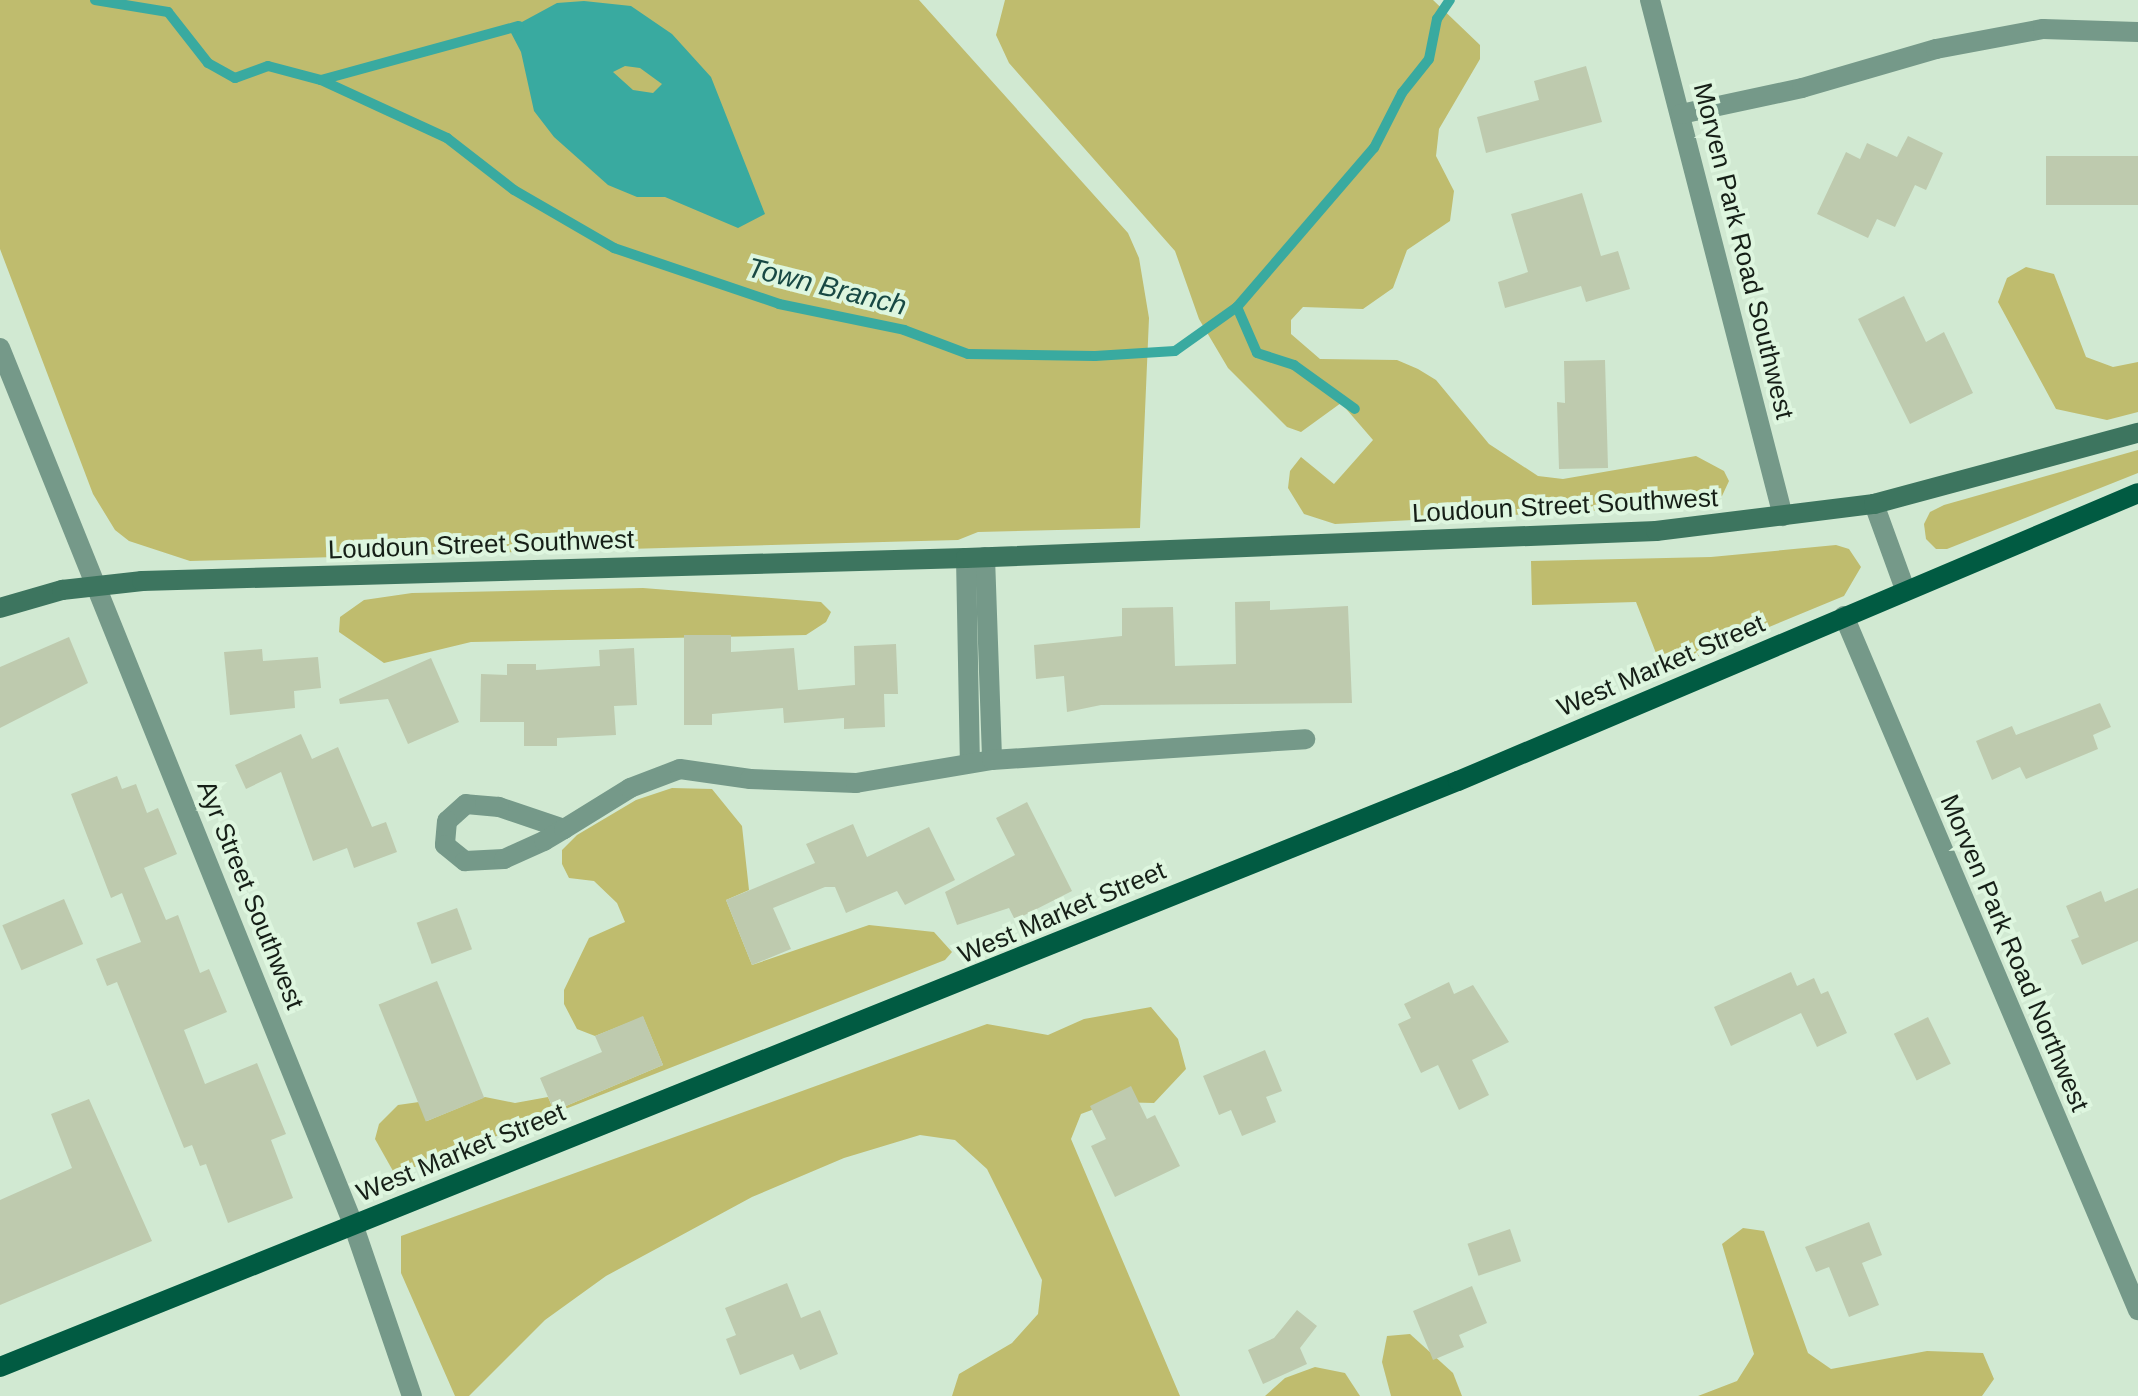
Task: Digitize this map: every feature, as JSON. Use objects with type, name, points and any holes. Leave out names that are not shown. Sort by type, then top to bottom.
[{"type":"main road","name":"Loudoun Street Southwest","points":[[0,608],[99,584],[976,558],[1656,531],[1874,504],[2138,433]]},
{"type":"main road","name":"West Market Street","points":[[0,1367],[1458,781],[1905,589],[2138,493]]},
{"type":"street","name":"Morven Park Road Southwest","points":[[1650,0],[1783,516]]},
{"type":"street","points":[[1681,114],[1802,88],[1936,49],[2043,29],[2138,32]]},
{"type":"street","name":"Ayr Street Southwest","points":[[0,348],[99,584],[353,1224],[412,1396]]},
{"type":"street","points":[[1874,504],[1905,589]]},
{"type":"street","points":[[976,558],[992,760]]},
{"type":"street","points":[[970,763],[976,558]]},
{"type":"street","name":"Morven Park Road Northwest","points":[[1844,616],[2138,1310]]},
{"type":"street","points":[[564,829],[480,803],[466,804],[454,813],[444,835],[454,856],[484,864],[504,859],[564,829],[630,788],[680,769],[750,779],[856,783],[992,760],[1305,739]]},
{"type":"shaded area","points":[[0,0],[919,0],[1128,233],[1139,258],[1149,318],[1140,528],[978,532],[958,540],[190,561],[129,541],[115,530],[93,494],[0,249]]},
{"type":"shaded area","points":[[1005,0],[1433,0],[1480,45],[1480,59],[1439,129],[1436,156],[1454,191],[1450,221],[1407,250],[1393,288],[1363,309],[1303,307],[1291,320],[1291,334],[1320,359],[1397,360],[1418,369],[1436,380],[1489,444],[1538,476],[1563,479],[1696,456],[1724,471],[1729,481],[1722,496],[1705,505],[1335,524],[1304,514],[1288,488],[1290,471],[1301,457],[1334,484],[1373,440],[1341,403],[1301,432],[1287,427],[1228,368],[1199,319],[1175,251],[1009,63],[996,35]]},
{"type":"shaded area","points":[[2026,267],[2054,274],[2086,357],[2113,367],[2138,362],[2138,412],[2107,420],[2056,409],[1998,302],[2007,278]]},
{"type":"shaded area","points":[[2138,450],[2138,473],[1947,549],[1936,549],[1926,539],[1924,524],[1930,512],[1944,505]]},
{"type":"shaded area","points":[[1836,545],[1849,549],[1861,567],[1844,596],[1663,671],[1636,602],[1532,605],[1531,561],[1711,557]]},
{"type":"shaded area","points":[[643,588],[821,602],[831,612],[826,622],[806,635],[471,642],[384,663],[339,632],[340,617],[364,600],[412,593]]},
{"type":"shaded area","points":[[672,788],[712,789],[742,826],[749,890],[726,900],[752,965],[869,925],[934,932],[952,952],[945,960],[420,1166],[393,1171],[375,1139],[379,1124],[398,1105],[419,1102],[427,1121],[485,1097],[515,1103],[548,1097],[554,1111],[663,1065],[643,1017],[595,1036],[577,1029],[564,1004],[564,990],[589,938],[625,922],[617,903],[594,881],[569,878],[562,864],[562,850],[577,835],[636,800]]},
{"type":"shaded area","points":[[1151,1007],[1178,1039],[1186,1069],[1154,1103],[1113,1102],[1081,1114],[1071,1139],[1180,1396],[952,1396],[959,1374],[1012,1343],[1038,1314],[1042,1280],[987,1169],[955,1140],[920,1135],[844,1158],[752,1197],[606,1276],[545,1320],[469,1396],[455,1396],[401,1273],[401,1236],[987,1024],[1048,1035],[1084,1019]]},
{"type":"shaded area","points":[[1743,1228],[1764,1231],[1808,1353],[1831,1369],[1927,1351],[1983,1353],[1994,1379],[1982,1396],[1698,1396],[1737,1381],[1754,1354],[1722,1244]]},
{"type":"shaded area","points":[[1410,1334],[1453,1373],[1462,1396],[1391,1396],[1382,1362],[1387,1336]]},
{"type":"shaded area","points":[[1315,1367],[1345,1373],[1360,1396],[1265,1396],[1285,1378]]},
{"type":"water","points":[[584,1],[631,6],[672,34],[711,77],[765,214],[738,228],[665,197],[637,197],[608,185],[554,137],[534,111],[521,52],[509,29],[557,3]],"holes":[[[625,66],[640,68],[662,84],[653,93],[633,90],[613,72]]]},
{"type":"building","points":[[1586,66],[1602,122],[1486,153],[1477,117],[1539,100],[1534,81]]},
{"type":"building","points":[[1908,136],[1943,153],[1926,190],[1915,185],[1895,227],[1877,219],[1868,238],[1817,214],[1846,152],[1860,159],[1867,143],[1897,157]]},
{"type":"building","points":[[2046,156],[2138,156],[2138,205],[2046,205]]},
{"type":"building","points":[[1582,193],[1601,256],[1618,251],[1630,289],[1586,302],[1581,286],[1505,308],[1498,282],[1528,272],[1511,214]]},
{"type":"building","points":[[1904,296],[1926,342],[1944,332],[1973,393],[1910,424],[1858,319]]},
{"type":"building","points":[[1605,360],[1608,468],[1559,469],[1557,402],[1565,403],[1564,361]]},
{"type":"building","points":[[1270,601],[1270,610],[1348,606],[1352,703],[1101,705],[1067,712],[1064,676],[1036,679],[1034,645],[1122,636],[1122,608],[1173,607],[1175,666],[1236,664],[1235,602]]},
{"type":"building","points":[[684,635],[731,635],[731,652],[794,648],[798,690],[855,685],[854,646],[896,644],[898,694],[884,694],[885,727],[844,729],[844,718],[784,723],[783,708],[712,714],[712,725],[684,725]]},
{"type":"building","points":[[69,637],[88,683],[0,728],[0,667]]},
{"type":"building","points":[[634,648],[637,705],[614,706],[616,735],[557,738],[557,746],[524,746],[524,722],[480,722],[481,674],[507,675],[507,664],[536,664],[536,670],[600,666],[599,650]]},
{"type":"building","points":[[262,649],[263,661],[318,657],[321,688],[294,691],[295,708],[230,715],[224,652]]},
{"type":"building","points":[[431,658],[459,722],[408,744],[388,699],[340,704],[339,699]]},
{"type":"building","points":[[2100,703],[2111,727],[2093,735],[2098,749],[2026,779],[2020,767],[1992,780],[1976,741],[2012,726],[2016,735]]},
{"type":"building","points":[[301,734],[312,759],[338,747],[372,827],[386,822],[397,852],[354,868],[347,848],[313,861],[281,772],[246,789],[235,765]]},
{"type":"building","points":[[117,776],[122,789],[136,784],[147,813],[158,808],[177,854],[144,868],[166,920],[178,915],[200,973],[209,969],[227,1012],[184,1030],[205,1084],[257,1063],[286,1134],[271,1140],[293,1198],[228,1223],[206,1164],[200,1166],[192,1145],[184,1148],[117,982],[107,986],[96,959],[141,942],[122,893],[111,898],[71,794]]},
{"type":"building","points":[[1027,802],[1072,891],[1015,920],[1009,908],[957,925],[945,892],[1015,855],[996,818]]},
{"type":"building","points":[[853,824],[867,857],[929,827],[955,880],[905,905],[897,891],[846,913],[835,887],[825,887],[773,908],[791,949],[752,965],[726,900],[815,863],[806,844]]},
{"type":"building","points":[[2138,888],[2138,941],[2082,965],[2071,940],[2079,937],[2066,906],[2101,891],[2105,902]]},
{"type":"building","points":[[64,899],[83,944],[21,970],[2,925]]},
{"type":"building","points":[[457,908],[472,949],[432,964],[417,923]]},
{"type":"building","points":[[1791,972],[1797,986],[1814,978],[1821,994],[1828,991],[1847,1033],[1817,1047],[1801,1013],[1731,1046],[1714,1007]]},
{"type":"building","points":[[437,981],[484,1098],[426,1121],[379,1005]]},
{"type":"building","points":[[1449,982],[1454,994],[1473,985],[1509,1042],[1472,1060],[1489,1095],[1459,1110],[1438,1065],[1421,1073],[1398,1024],[1411,1018],[1404,1004]]},
{"type":"building","points":[[643,1016],[663,1065],[554,1111],[540,1078],[602,1052],[595,1036]]},
{"type":"building","points":[[1928,1017],[1951,1064],[1917,1080],[1894,1034]]},
{"type":"building","points":[[1265,1050],[1282,1091],[1266,1097],[1276,1122],[1242,1136],[1231,1110],[1219,1115],[1203,1076]]},
{"type":"building","points":[[1131,1086],[1147,1119],[1155,1115],[1180,1166],[1115,1197],[1091,1146],[1106,1139],[1090,1106]]},
{"type":"building","points":[[89,1099],[152,1241],[0,1305],[0,1200],[72,1168],[51,1114]]},
{"type":"building","points":[[1869,1222],[1882,1255],[1862,1263],[1879,1305],[1849,1317],[1829,1267],[1816,1272],[1805,1247]]},
{"type":"building","points":[[1510,1229],[1521,1261],[1479,1276],[1467,1244]]},
{"type":"building","points":[[787,1283],[801,1318],[820,1310],[838,1354],[800,1370],[793,1354],[740,1375],[726,1339],[736,1335],[725,1308]]},
{"type":"building","points":[[1472,1286],[1487,1323],[1459,1335],[1464,1347],[1433,1360],[1413,1311]]},
{"type":"building","points":[[1297,1310],[1317,1326],[1300,1348],[1307,1364],[1263,1384],[1248,1350],[1274,1338]]},
{"type":"waterway","name":"Town Branch","points":[[95,0],[168,12],[208,63],[235,78],[268,66],[321,80],[447,138],[514,190],[614,248],[779,304],[904,330],[968,354],[1095,356],[1175,351],[1237,307],[1374,148],[1402,93],[1429,59],[1437,19],[1450,0]]},
{"type":"waterway","points":[[321,80],[519,26]]},
{"type":"waterway","points":[[1237,307],[1257,353],[1294,365],[1355,409]]}]
